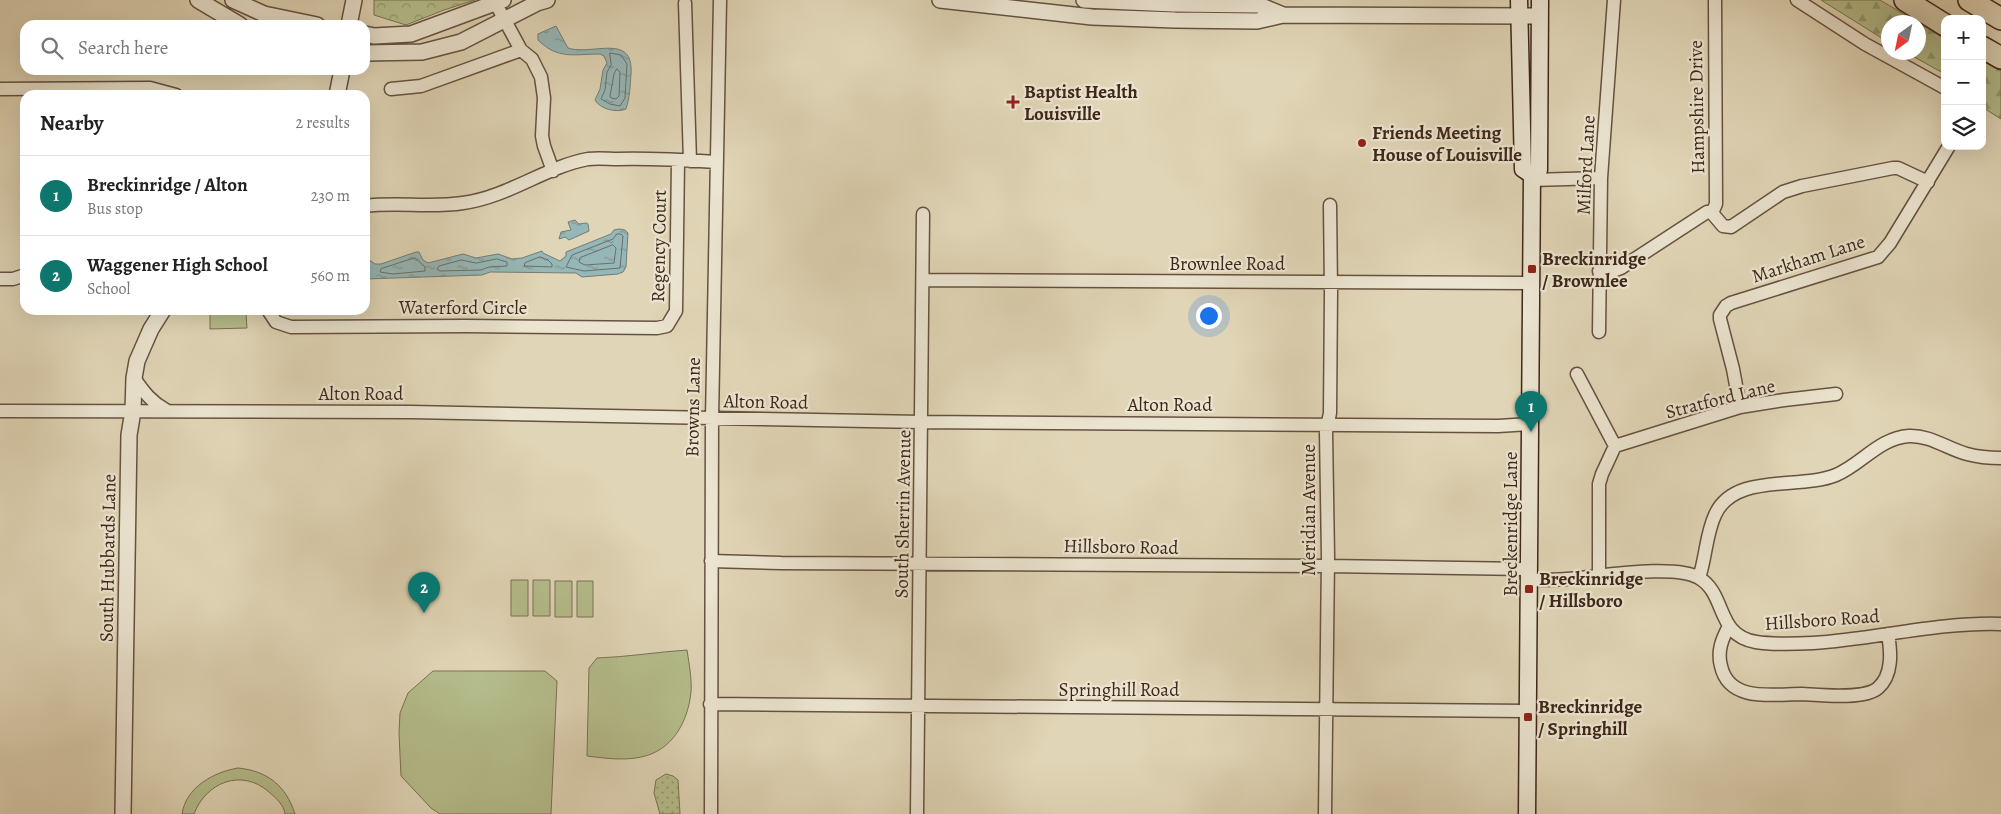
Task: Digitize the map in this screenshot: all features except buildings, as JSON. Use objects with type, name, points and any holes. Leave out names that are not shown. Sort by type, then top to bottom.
[{"type":"highway","points":[[1905,0],[1941,22]]},
{"type":"highway","points":[[1969,0],[2001,19]]},
{"type":"highway","points":[[1986,50],[2001,58]]},
{"type":"main road","name":"Breckenridge Lane","points":[[1519,8],[1523,169],[1532,178]]},
{"type":"main road","name":"Breckenridge Lane","points":[[1527,814],[1532,178],[1539,170],[1540,8]]},
{"type":"street","points":[[198,0],[232,20]]},
{"type":"street","points":[[233,0],[264,14],[293,20]]},
{"type":"street","points":[[350,20],[354,0]]},
{"type":"street","points":[[370,53],[397,54],[436,49],[461,42],[537,3],[547,0]]},
{"type":"street","name":"Browns Lane","points":[[710,814],[712,419],[720,0]]},
{"type":"street","points":[[940,0],[1092,17],[1174,20],[1258,21],[1283,15],[1540,8]]},
{"type":"street","points":[[1084,0],[1259,5],[1283,15]]},
{"type":"street","name":"Milford Lane","points":[[1599,332],[1601,178],[1614,0]]},
{"type":"street","name":"Hampshire Drive","points":[[1712,213],[1716,204],[1714,0]]},
{"type":"street","points":[[1797,0],[1865,44],[1941,86]]},
{"type":"street","points":[[370,34],[411,34],[500,2],[505,19],[521,50],[532,59],[541,77],[544,98],[542,136],[553,171]]},
{"type":"street","name":"Regency Court","points":[[664,326],[667,326],[676,311],[684,161],[685,3]]},
{"type":"street","points":[[391,89],[421,86],[521,50]]},
{"type":"street","points":[[338,90],[341,75]]},
{"type":"street","points":[[106,90],[150,88],[157,90]]},
{"type":"street","points":[[0,90],[20,91]]},
{"type":"street","name":"Markham Lane","points":[[1740,408],[1734,368],[1720,319],[1720,315],[1726,306],[1750,296],[1878,257],[1890,243],[1947,150]]},
{"type":"street","points":[[370,205],[462,203],[488,197],[567,165],[593,159],[656,158],[717,162]]},
{"type":"street","points":[[1600,272],[1608,273],[1621,268],[1707,212],[1712,213],[1722,226],[1730,227],[1741,222],[1783,192],[1802,186],[1882,169],[1898,168],[1928,182]]},
{"type":"street","points":[[1532,178],[1601,178]]},
{"type":"street","name":"Meridian Avenue","points":[[1325,814],[1328,424],[1330,413],[1330,206]]},
{"type":"street","name":"South Sherrin Avenue","points":[[917,814],[923,214]]},
{"type":"street","points":[[0,279],[13,279],[20,277]]},
{"type":"street","name":"Brownlee Road","points":[[922,280],[1532,283]]},
{"type":"street","name":"South Hubbards Lane","points":[[122,814],[129,435],[137,360],[160,315]]},
{"type":"street","name":"Waterford Circle","points":[[271,315],[276,322],[291,326],[657,328],[664,326]]},
{"type":"street","points":[[1578,374],[1615,446],[1602,474],[1600,484],[1599,576]]},
{"type":"street","points":[[134,378],[153,403],[166,410]]},
{"type":"street","name":"Stratford Lane","points":[[1615,446],[1740,408],[1784,400],[1836,394]]},
{"type":"street","name":"Alton Road","points":[[0,411],[166,410],[606,415],[712,419],[922,422],[1498,426],[1531,424]]},
{"type":"street","points":[[1699,578],[1715,514],[1728,497],[1744,489],[1760,485],[1810,482],[1836,475],[1850,468],[1888,441],[1909,436],[1926,438],[1967,454],[2001,458]]},
{"type":"street","name":"Hillsboro Road","points":[[711,561],[1327,566],[1530,575],[1599,576],[1679,572],[1699,578],[1711,591],[1729,626],[1736,635],[1743,639],[1768,643],[1834,642],[1957,624],[2001,624]]},
{"type":"street","points":[[1729,626],[1721,642],[1720,662],[1722,671],[1727,682],[1733,688],[1750,694],[1834,695],[1870,692],[1878,688],[1890,667],[1891,651],[1888,634]]},
{"type":"street","name":"Springhill Road","points":[[710,704],[1528,711]]},
{"type":"green space","points":[[374,0],[475,0],[406,25],[374,15]]},
{"type":"green space","points":[[1821,0],[1880,0],[1905,15],[1881,15],[1881,38]]},
{"type":"green space","points":[[1926,27],[1941,37],[1941,72],[1920,60],[1926,60]]},
{"type":"green space","points":[[1986,62],[2001,70],[2001,119],[1986,110]]},
{"type":"green space","points":[[210,315],[246,315],[247,328],[210,329]]},
{"type":"green space","points":[[511,580],[528,580],[528,616],[511,616]]},
{"type":"green space","points":[[533,580],[550,580],[550,616],[533,616]]},
{"type":"green space","points":[[555,581],[572,581],[572,617],[555,617]]},
{"type":"green space","points":[[577,581],[593,581],[593,617],[577,617]]},
{"type":"green space","points":[[687,650],[691,682],[689,703],[682,724],[670,742],[652,754],[641,757],[614,759],[587,756],[589,668],[597,658]]},
{"type":"green space","points":[[433,671],[545,671],[557,681],[551,814],[440,814],[431,808],[401,776],[400,713],[408,693]]},
{"type":"green space","points":[[238,768],[267,776],[287,795],[295,814],[285,814],[277,799],[259,785],[237,780],[226,782],[207,794],[194,814],[182,814],[189,796],[202,782],[220,773]]},
{"type":"green space","points":[[666,774],[678,780],[680,814],[660,814],[654,793],[656,780]]},
{"type":"water","points":[[556,26],[568,48],[578,50],[610,48],[619,49],[626,53],[630,61],[631,74],[626,109],[618,111],[609,109],[601,106],[595,100],[600,89],[603,70],[607,63],[604,56],[600,54],[574,55],[560,53],[552,51],[538,40],[538,34]]},
{"type":"water","points":[[575,220],[579,224],[588,224],[589,231],[569,240],[565,237],[559,239],[561,232],[571,230],[568,222]]},
{"type":"water","points":[[614,230],[625,230],[628,233],[626,267],[623,272],[618,274],[582,277],[576,273],[490,272],[482,275],[370,279],[370,261],[381,264],[416,252],[419,252],[423,260],[428,263],[463,254],[476,258],[498,254],[512,259],[522,258],[542,251],[560,261],[566,256],[566,252],[611,234]]},
{"type":"place","name":"Baptist Health Louisville","points":[[1013,102]]},
{"type":"place","name":"Friends Meeting House of Louisville","points":[[1362,143]]},
{"type":"place","name":"Breckinridge / Brownlee","points":[[1532,269]]},
{"type":"place","name":"Breckinridge / Alton","points":[[1531,432]]},
{"type":"place","name":"Breckinridge / Hillsboro","points":[[1529,589]]},
{"type":"place","name":"Waggener High School","points":[[424,613]]},
{"type":"place","name":"Breckinridge / Springhill","points":[[1528,717]]}]
